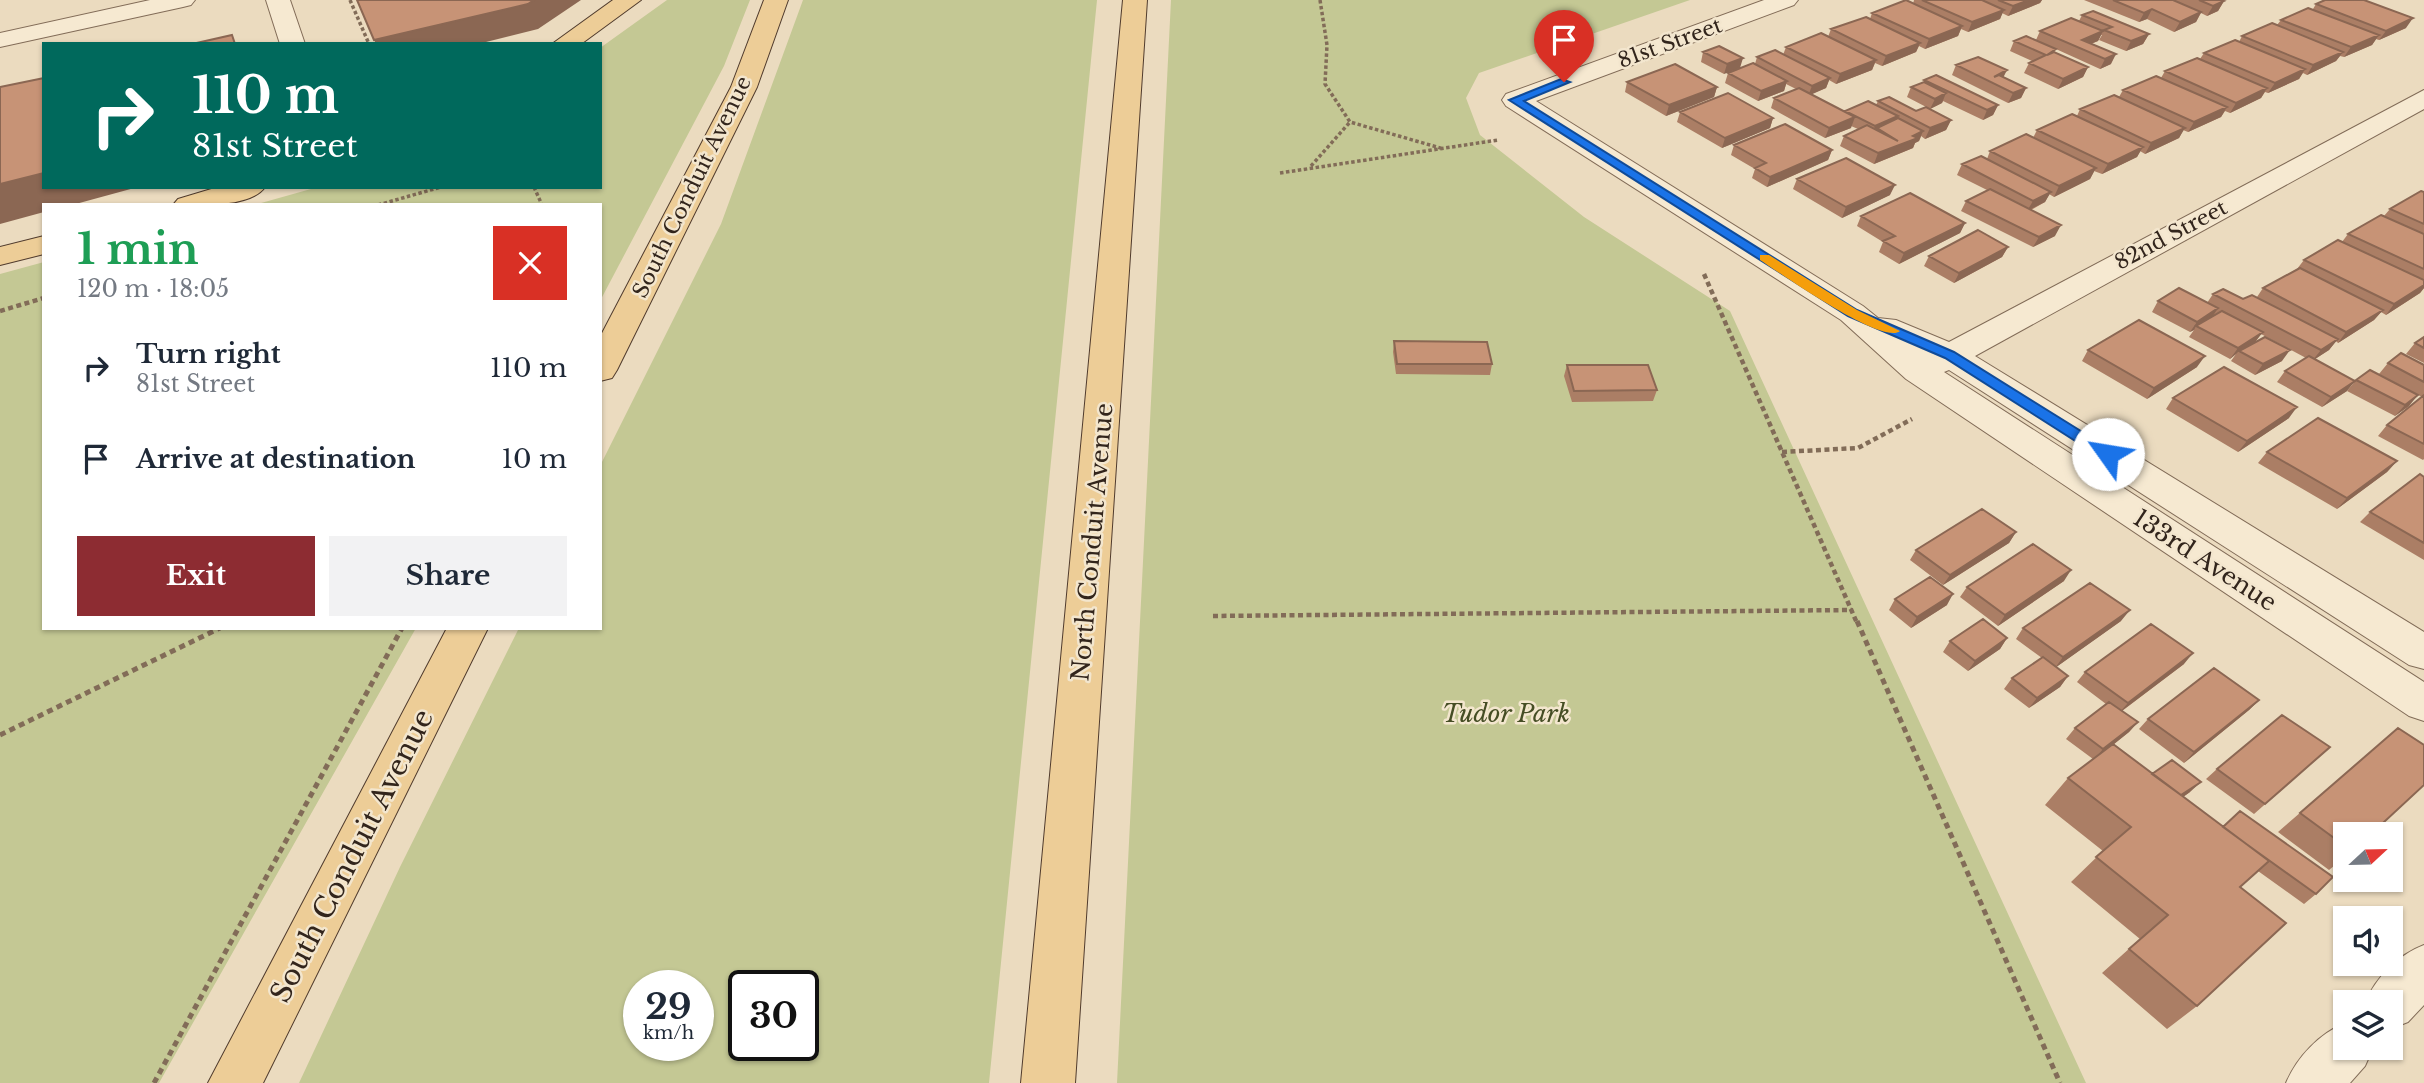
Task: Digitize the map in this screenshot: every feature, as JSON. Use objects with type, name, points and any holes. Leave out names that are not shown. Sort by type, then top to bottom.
[{"type":"main road","points":[[567,42],[629,0]]},
{"type":"main road","name":"South Conduit Avenue","points":[[602,366],[744,86],[776,0]]},
{"type":"main road","name":"North Conduit Avenue","points":[[1048,1083],[1135,0]]},
{"type":"main road","points":[[195,203],[244,189]]},
{"type":"main road","points":[[0,256],[42,245]]},
{"type":"main road","name":"South Conduit Avenue","points":[[235,1083],[467,630]]},
{"type":"street","points":[[0,40],[183,0]]},
{"type":"street","points":[[278,0],[292,42]]},
{"type":"street","name":"81st Street","points":[[1515,100],[1786,0]]},
{"type":"street","name":"82nd Street","points":[[1934,363],[2424,98]]},
{"type":"street","name":"133rd Avenue","points":[[1515,100],[1934,363],[2424,653]]},
{"type":"street","name":"133rd Avenue","points":[[1934,363],[2424,704]]},
{"type":"street","points":[[2403,991],[2424,969]]},
{"type":"street","points":[[2314,1083],[2336,1060]]},
{"type":"path","points":[[350,0],[368,42]]},
{"type":"path","points":[[1320,0],[1327,45],[1325,84],[1350,122],[1444,149]]},
{"type":"path","points":[[1310,167],[1350,122]]},
{"type":"path","points":[[1280,173],[1498,141]]},
{"type":"path","points":[[386,203],[434,189]]},
{"type":"path","points":[[1704,274],[2060,1083]]},
{"type":"path","points":[[0,311],[42,299]]},
{"type":"path","points":[[1782,452],[1858,448],[1920,414]]},
{"type":"path","points":[[1213,616],[1852,610]]},
{"type":"path","points":[[0,735],[216,630]]},
{"type":"path","points":[[154,1083],[401,630]]},
{"type":"green space","points":[[667,0],[750,0],[724,66],[602,297],[602,203],[261,203],[311,189],[602,189],[602,47]]},
{"type":"green space","points":[[803,0],[1097,0],[989,1083],[299,1083],[400,867],[518,630],[602,630],[602,462],[721,224]]},
{"type":"green space","name":"Tudor Park","points":[[1171,0],[1690,0],[1479,73],[1466,98],[1480,135],[1584,217],[1730,311],[2086,1083],[1117,1083]]},
{"type":"green space","points":[[42,263],[42,630],[415,630],[159,1083],[0,1083],[0,274]]},
{"type":"building","points":[[357,0],[534,0],[528,4],[374,40]]},
{"type":"building","points":[[1906,0],[1962,26],[1929,39],[1872,13]]},
{"type":"building","points":[[1922,0],[1982,0],[2004,10],[1972,22]]},
{"type":"building","points":[[1998,0],[2029,0],[2013,6]]},
{"type":"building","points":[[2113,0],[2173,0],[2201,12],[2180,22],[2152,9],[2144,13]]},
{"type":"building","points":[[2199,0],[2221,0],[2224,1],[2213,6]]},
{"type":"building","points":[[2325,0],[2364,0],[2413,18],[2386,31],[2316,4]]},
{"type":"building","points":[[2308,8],[2379,35],[2351,47],[2281,20]]},
{"type":"building","points":[[2093,11],[2149,34],[2131,41],[2104,30],[2112,27],[2082,15]]},
{"type":"building","points":[[1866,17],[1920,43],[1886,56],[1831,29]]},
{"type":"building","points":[[2071,18],[2103,31],[2082,40],[2116,54],[2105,59],[2040,31]]},
{"type":"building","points":[[2272,23],[2343,52],[2313,65],[2242,36]]},
{"type":"building","points":[[1821,33],[1876,60],[1840,74],[1786,47]]},
{"type":"building","points":[[232,35],[234,42],[201,42]]},
{"type":"building","points":[[2026,36],[2056,49],[2047,55],[2054,52],[2088,67],[2063,79],[2029,63],[2046,55],[2014,41]]},
{"type":"building","points":[[2235,40],[2305,69],[2275,83],[2204,53]]},
{"type":"building","points":[[1719,46],[1743,58],[1727,64],[1703,52]]},
{"type":"building","points":[[1775,50],[1830,78],[1812,86],[1757,57]]},
{"type":"building","points":[[1978,57],[2007,70],[1994,77],[1999,75],[2026,88],[2013,93],[1956,65]]},
{"type":"building","points":[[2197,58],[2267,88],[2236,103],[2165,71]]},
{"type":"building","points":[[1753,63],[1787,81],[1761,91],[1728,73]]},
{"type":"building","points":[[1675,64],[1717,87],[1669,105],[1627,82]]},
{"type":"building","points":[[1936,75],[1998,105],[1987,110],[1924,80]]},
{"type":"building","points":[[2156,76],[2227,107],[2194,122],[2123,90]]},
{"type":"building","points":[[42,78],[42,174],[0,184],[0,87]]},
{"type":"building","points":[[1924,82],[1946,93],[1935,99],[1911,87]]},
{"type":"building","points":[[1799,88],[1855,117],[1829,128],[1774,98]]},
{"type":"building","points":[[1728,93],[1773,118],[1725,138],[1680,112]]},
{"type":"building","points":[[2114,95],[2185,128],[2151,143],[2080,109]]},
{"type":"building","points":[[1889,97],[1916,111],[1926,107],[1951,120],[1930,128],[1878,101]]},
{"type":"building","points":[[1868,101],[1898,116],[1875,126],[1845,111]]},
{"type":"building","points":[[2072,114],[2143,147],[2108,164],[2037,130]]},
{"type":"building","points":[[1898,118],[1923,131],[1913,136],[1918,138],[1878,153],[1844,136],[1867,125],[1898,141],[1877,128]]},
{"type":"building","points":[[1785,124],[1832,150],[1770,177],[1755,168],[1766,163],[1734,145]]},
{"type":"building","points":[[2026,134],[2096,168],[2059,186],[1990,151]]},
{"type":"building","points":[[1981,156],[2051,192],[2033,201],[1962,164]]},
{"type":"building","points":[[1846,158],[1895,185],[1846,207],[1797,179]]},
{"type":"building","points":[[1990,189],[2061,225],[2039,237],[1966,201]]},
{"type":"building","points":[[2421,191],[2424,192],[2424,224],[2390,209]]},
{"type":"building","points":[[1910,193],[1965,223],[1904,253],[1883,241],[1895,236],[1861,216]]},
{"type":"building","points":[[2381,215],[2424,234],[2424,269],[2348,234]]},
{"type":"building","points":[[1978,230],[2008,247],[1959,273],[1929,256]]},
{"type":"building","points":[[2338,240],[2424,280],[2424,285],[2394,304],[2304,260]]},
{"type":"building","points":[[2300,268],[2383,310],[2346,332],[2263,288]]},
{"type":"building","points":[[2179,288],[2218,308],[2197,322],[2158,301]]},
{"type":"building","points":[[2223,289],[2243,299],[2252,295],[2338,339],[2321,350],[2213,294]]},
{"type":"building","points":[[2222,311],[2263,332],[2238,348],[2196,326]]},
{"type":"building","points":[[2139,320],[2205,356],[2154,388],[2088,350]]},
{"type":"building","points":[[2265,337],[2290,350],[2263,364],[2239,351]]},
{"type":"building","points":[[2424,337],[2424,348],[2415,343]]},
{"type":"building","points":[[1394,341],[1487,342],[1492,364],[1397,364]]},
{"type":"building","points":[[2401,353],[2424,365],[2424,382],[2388,363]]},
{"type":"building","points":[[2309,356],[2355,381],[2331,397],[2285,371]]},
{"type":"building","points":[[1567,365],[1648,365],[1657,390],[1574,391]]},
{"type":"building","points":[[2224,367],[2297,407],[2247,441],[2173,398]]},
{"type":"building","points":[[2370,370],[2418,395],[2405,405],[2356,380]]},
{"type":"building","points":[[2424,395],[2424,444],[2387,425]]},
{"type":"building","points":[[2318,418],[2397,461],[2347,498],[2267,452]]},
{"type":"building","points":[[2420,474],[2424,477],[2424,543],[2370,512]]},
{"type":"building","points":[[1982,509],[2016,532],[1950,575],[1916,550]]},
{"type":"building","points":[[2033,544],[2071,570],[2005,615],[1967,587]]},
{"type":"building","points":[[1930,577],[1953,594],[1917,617],[1895,599]]},
{"type":"building","points":[[2090,583],[2130,610],[2063,657],[2023,628]]},
{"type":"building","points":[[1983,619],[2007,638],[1975,661],[1950,641]]},
{"type":"building","points":[[2151,624],[2193,653],[2128,703],[2085,672]]},
{"type":"building","points":[[2043,657],[2068,676],[2037,698],[2012,678]]},
{"type":"building","points":[[2214,668],[2259,700],[2194,752],[2148,719]]},
{"type":"building","points":[[2109,702],[2138,722],[2103,749],[2075,728]]},
{"type":"building","points":[[2282,715],[2330,747],[2265,804],[2217,769]]},
{"type":"building","points":[[2398,728],[2424,745],[2424,785],[2384,822],[2333,822],[2333,837],[2300,813]]},
{"type":"building","points":[[2113,744],[2269,861],[2240,887],[2286,923],[2197,1006],[2129,949],[2168,915],[2096,857],[2131,827],[2068,778]]},
{"type":"building","points":[[2172,760],[2201,782],[2181,795],[2152,774]]},
{"type":"building","points":[[2240,811],[2333,877],[2316,894],[2223,827]]},
{"type":"slow traffic","points":[[1764,257],[1852,313],[1893,331]]},
{"type":"route","points":[[1564,82],[1515,100],[1852,313],[1950,355],[2108,454]]}]
